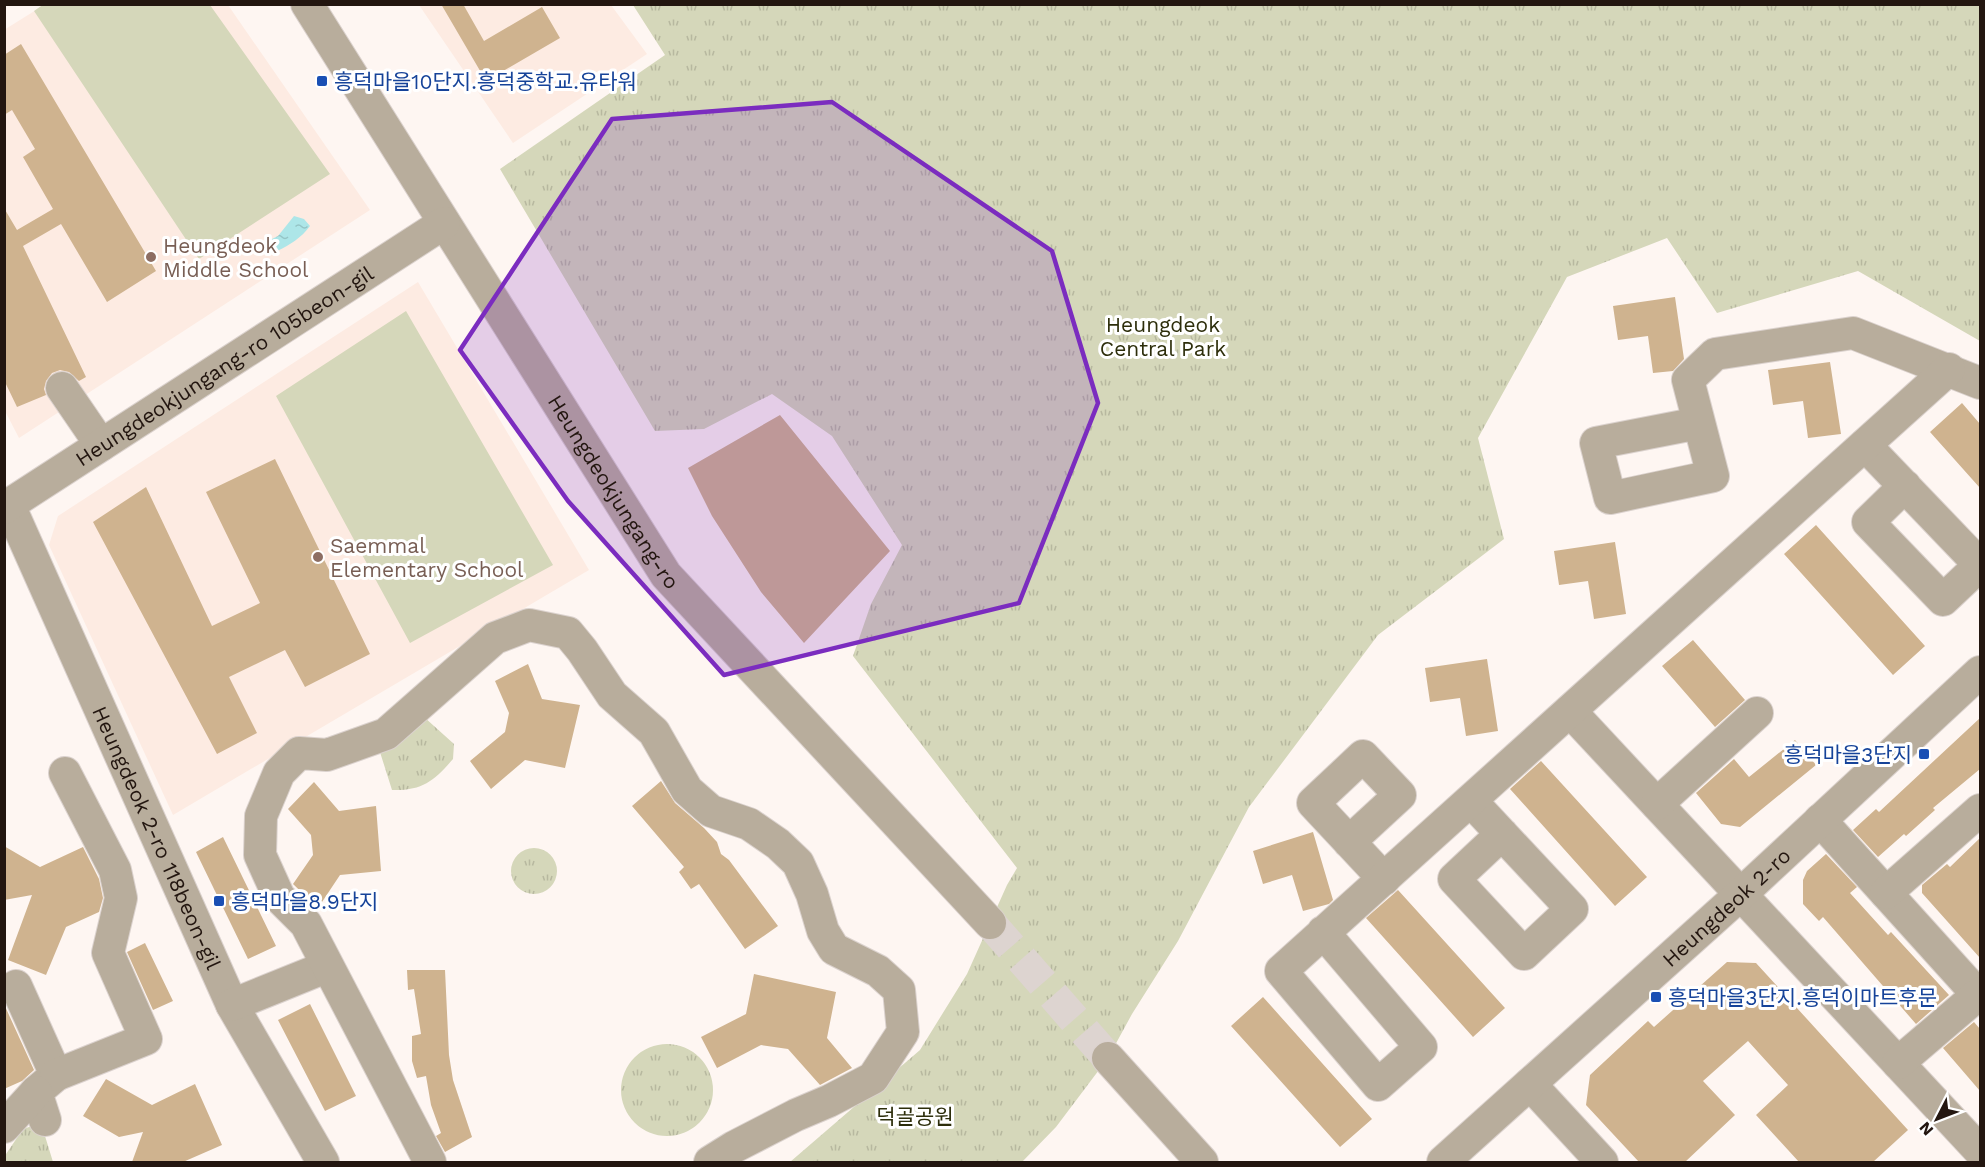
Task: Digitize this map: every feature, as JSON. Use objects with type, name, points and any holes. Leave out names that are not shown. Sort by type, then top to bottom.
[{"type":"street","name":"Heungdeokjungang-ro","points":[[308,4],[666,575],[990,923]]},
{"type":"street","name":"Heungdeokjungang-ro 105beon-gil","points":[[7,506],[444,223]]},
{"type":"street","points":[[1699,423],[1688,380],[1715,354],[1853,333],[1980,382]]},
{"type":"street","points":[[1323,932],[1421,1047],[1378,1085],[1281,971],[1323,932],[1471,801],[1949,369]]},
{"type":"street","points":[[62,388],[101,445]]},
{"type":"street","points":[[1865,445],[1905,486]]},
{"type":"street","name":"Heungdeok 2-ro 118beon-gil","points":[[7,506],[232,1005],[323,1162]]},
{"type":"street","points":[[430,1162],[326,967],[306,924],[279,897],[260,855],[261,816],[279,773],[299,753],[327,755],[386,734],[495,638],[529,625],[568,633],[612,695],[654,732],[687,790],[711,811],[748,824],[778,844],[798,863],[812,894],[823,931],[834,949],[878,971],[899,990],[903,1032],[873,1078],[829,1101],[796,1114],[710,1162]]},
{"type":"street","name":"Heungdeok 2-ro","points":[[1443,1162],[1741,894],[1980,672]]},
{"type":"street","points":[[1570,711],[1980,1151]]},
{"type":"street","points":[[1657,804],[1756,713]]},
{"type":"street","points":[[4,1127],[46,1095],[146,1039],[108,953],[121,898],[115,870],[65,773]]},
{"type":"street","points":[[1471,801],[1502,834]]},
{"type":"street","points":[[1887,893],[1980,810]]},
{"type":"street","points":[[1820,820],[1980,995],[1898,1063]]},
{"type":"street","points":[[1349,842],[1384,879]]},
{"type":"street","points":[[232,1005],[326,967]]},
{"type":"street","points":[[16,986],[46,1095]]},
{"type":"street","points":[[1108,1058],[1202,1162]]},
{"type":"street","points":[[1530,1084],[1602,1162]]},
{"type":"highlighted area","points":[[832,102],[1052,251],[1098,403],[1019,603],[724,675],[568,501],[460,350],[612,119]]},
{"type":"shaded area","name":"Heungdeok Middle School","points":[[44,5],[228,5],[370,210],[19,438],[4,409],[4,30]]},
{"type":"shaded area","points":[[419,5],[611,5],[647,54],[513,143]]},
{"type":"shaded area","name":"Saemmal Elementary School","points":[[418,282],[589,570],[173,815],[49,545],[58,516]]},
{"type":"green space","points":[[44,4],[210,5],[330,174],[199,259],[34,11]]},
{"type":"green space","name":"Heungdeok Central Park","points":[[633,5],[1980,5],[1980,341],[1858,271],[1717,313],[1667,238],[1567,277],[1478,438],[1504,539],[1378,635],[1249,807],[1178,941],[1132,1014],[1108,1058],[1056,1127],[1022,1162],[790,1162],[920,1050],[967,974],[1017,868],[853,656],[871,604],[902,545],[832,436],[772,394],[704,429],[655,431],[500,169],[665,55]]},
{"type":"green space","points":[[406,311],[553,565],[410,643],[276,396]]},
{"type":"green space","points":[[424,717],[454,744],[453,759],[427,783],[412,789],[392,790],[379,749]]},
{"type":"green space","points":[[534,848],[550,855],[557,871],[550,887],[534,894],[518,887],[511,871],[518,855]]},
{"type":"green space","points":[[667,1044],[685,1047],[700,1057],[710,1072],[713,1090],[710,1108],[700,1123],[685,1133],[667,1136],[649,1133],[634,1123],[624,1108],[621,1090],[624,1072],[634,1057],[649,1047]]},
{"type":"green space","points":[[41,1123],[53,1162],[5,1162],[4,1157],[23,1129]]},
{"type":"water","points":[[294,216],[304,219],[310,226],[299,238],[286,246],[277,251],[271,249],[270,240],[278,236]]},
{"type":"building","points":[[441,4],[463,4],[484,41],[542,7],[560,38],[486,81]]},
{"type":"building","points":[[21,44],[156,271],[107,302],[61,224],[23,246],[86,377],[79,381],[69,372],[60,370],[52,373],[46,381],[44,389],[46,395],[17,407],[4,380],[4,208],[17,230],[53,209],[23,157],[35,149],[12,110],[4,115],[4,55]]},
{"type":"building","points":[[1675,297],[1684,359],[1673,371],[1653,373],[1648,336],[1618,340],[1613,306]]},
{"type":"building","points":[[1830,362],[1841,434],[1808,438],[1803,401],[1773,405],[1768,370]]},
{"type":"building","points":[[1962,403],[1980,424],[1980,488],[1930,432]]},
{"type":"building","points":[[780,415],[890,551],[804,643],[761,592],[712,516],[688,468]]},
{"type":"building","points":[[275,459],[370,654],[305,687],[285,650],[229,677],[257,733],[217,754],[93,522],[146,487],[212,626],[260,603],[206,492]]},
{"type":"building","points":[[1816,525],[1925,646],[1893,675],[1784,554]]},
{"type":"building","points":[[1615,542],[1626,614],[1594,619],[1588,581],[1559,585],[1554,551]]},
{"type":"building","points":[[1693,640],[1745,700],[1715,727],[1662,666]]},
{"type":"building","points":[[1487,659],[1498,731],[1466,736],[1460,698],[1430,702],[1425,668]]},
{"type":"building","points":[[528,664],[542,699],[580,705],[565,768],[525,760],[491,789],[470,761],[505,732],[509,713],[495,681]]},
{"type":"building","points":[[1980,718],[1980,769],[1933,808],[1935,810],[1906,836],[1904,834],[1878,857],[1853,830],[1876,809],[1879,812]]},
{"type":"building","points":[[1795,740],[1816,765],[1740,827],[1721,824],[1696,793],[1734,759],[1749,777]]},
{"type":"building","points":[[1541,761],[1647,877],[1615,906],[1510,789]]},
{"type":"building","points":[[661,781],[675,803],[717,842],[721,854],[729,860],[778,926],[745,949],[699,884],[691,889],[679,872],[684,867],[632,806]]},
{"type":"building","points":[[314,782],[339,811],[376,806],[381,871],[340,875],[318,908],[293,884],[313,855],[311,835],[288,809]]},
{"type":"building","points":[[1313,832],[1333,900],[1329,904],[1303,911],[1292,875],[1263,884],[1253,851]]},
{"type":"building","points":[[223,837],[276,946],[248,959],[196,852]]},
{"type":"building","points":[[1980,838],[1980,958],[1922,893],[1922,885],[1947,864],[1950,867]]},
{"type":"building","points":[[4,846],[40,867],[83,847],[99,879],[103,898],[99,912],[66,927],[46,975],[8,960],[32,895],[4,900]]},
{"type":"building","points":[[1826,854],[1857,887],[1850,893],[1888,935],[1891,932],[1949,995],[1916,1024],[1823,917],[1819,921],[1803,904],[1803,880],[1807,871]]},
{"type":"building","points":[[1398,890],[1505,1008],[1473,1037],[1366,918]]},
{"type":"building","points":[[145,943],[173,1001],[153,1010],[127,952]]},
{"type":"building","points":[[1727,962],[1756,963],[1908,1130],[1873,1162],[1799,1162],[1756,1115],[1788,1085],[1748,1041],[1703,1081],[1735,1115],[1685,1162],[1639,1162],[1586,1105],[1590,1075],[1648,1021],[1654,1027]]},
{"type":"building","points":[[407,970],[445,970],[449,1055],[453,1080],[472,1137],[445,1152],[436,1136],[441,1133],[431,1105],[426,1076],[417,1078],[412,1061],[412,1036],[421,1034],[414,989],[408,990]]},
{"type":"building","points":[[754,974],[836,992],[827,1038],[852,1068],[820,1085],[788,1049],[761,1045],[717,1068],[701,1037],[746,1014]]},
{"type":"building","points":[[1263,997],[1372,1119],[1340,1147],[1231,1026]]},
{"type":"building","points":[[4,1004],[34,1070],[22,1081],[4,1089]]},
{"type":"building","points":[[310,1004],[356,1096],[325,1111],[278,1020]]},
{"type":"building","points":[[1974,1022],[1980,1029],[1980,1091],[1943,1048]]},
{"type":"building","points":[[106,1079],[152,1105],[195,1084],[222,1145],[183,1162],[132,1162],[143,1132],[119,1137],[83,1116]]},
{"type":"tunnel","points":[[990,923],[1108,1058]]},
{"type":"place","name":"흥덕마을10단지.흥덕중학교.유타워","points":[[322,81]]},
{"type":"place","name":"Heungdeok Middle School","points":[[151,257]]},
{"type":"place","name":"Saemmal Elementary School","points":[[318,557]]},
{"type":"place","name":"흥덕마을3단지","points":[[1924,754]]},
{"type":"place","name":"흥덕마을8.9단지","points":[[219,901]]},
{"type":"place","name":"흥덕마을3단지.흥덕이마트후문","points":[[1656,997]]},
{"type":"park label","name":"덕골공원","points":[[915,1116]]}]
